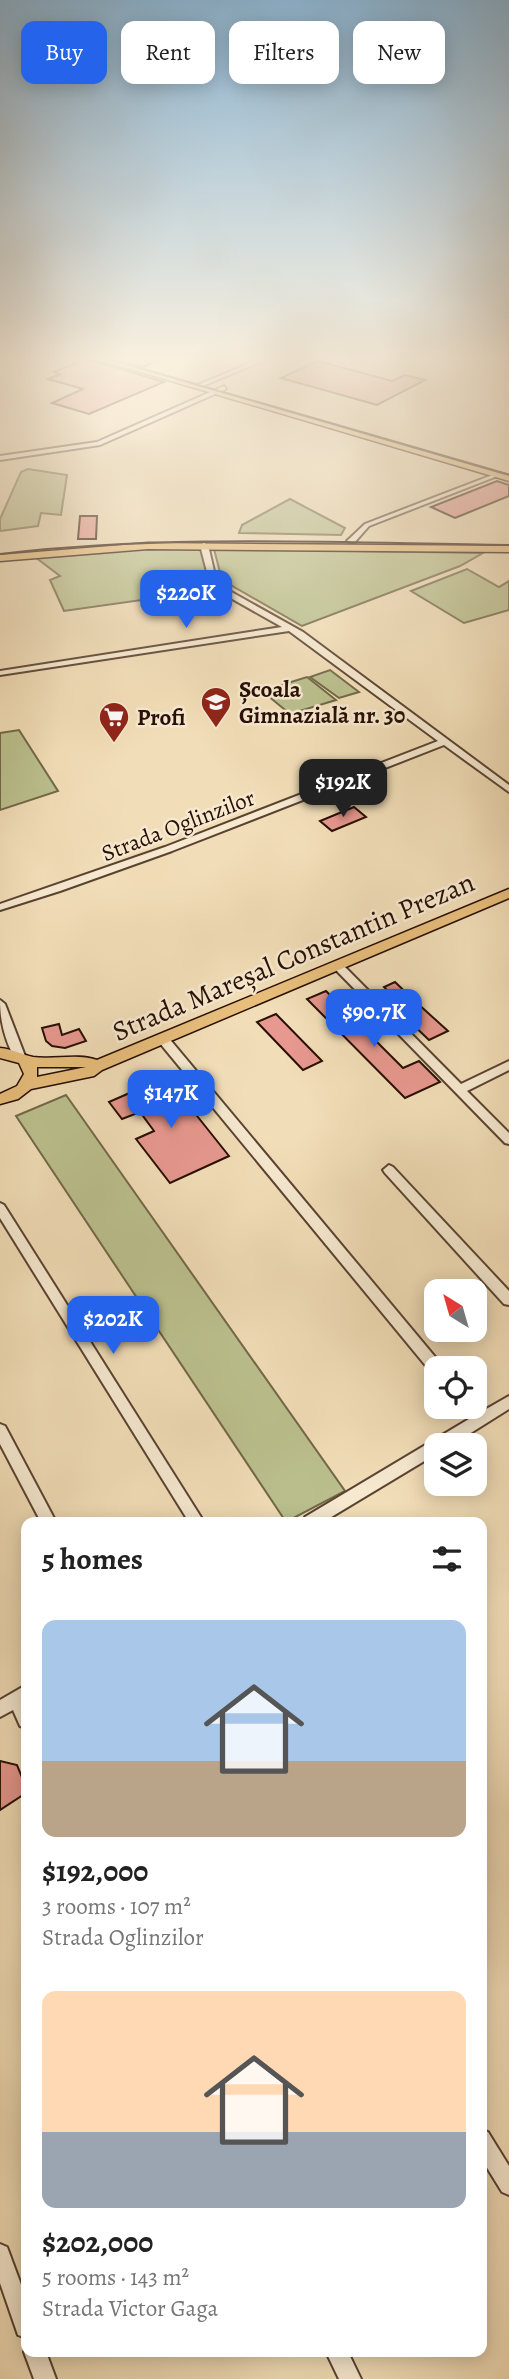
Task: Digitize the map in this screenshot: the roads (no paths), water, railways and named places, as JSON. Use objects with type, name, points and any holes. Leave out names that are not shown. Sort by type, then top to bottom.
[{"type":"main road","points":[[477,468],[509,478]]},
{"type":"main road","points":[[0,551],[92,542],[178,538],[509,541]]},
{"type":"main road","points":[[0,558],[88,549],[204,545],[509,549]]},
{"type":"main road","name":"Strada Mareșal Constantin Prezan","points":[[0,1099],[15,1095],[28,1084],[89,1072],[97,1066],[509,893]]},
{"type":"main road","name":"Strada Mareșal Constantin Prezan","points":[[0,1053],[23,1059],[87,1062],[97,1066]]},
{"type":"main road","points":[[23,1059],[32,1076],[28,1084]]},
{"type":"street","points":[[351,541],[367,525],[497,474]]},
{"type":"street","points":[[204,545],[214,585],[291,628],[509,789]]},
{"type":"street","points":[[0,673],[291,628]]},
{"type":"street","name":"Strada Oglinzilor","points":[[0,907],[77,883],[445,741]]},
{"type":"street","points":[[338,966],[509,1140]]},
{"type":"street","points":[[0,1004],[23,1059]]},
{"type":"street","points":[[163,1040],[426,1356]]},
{"type":"street","points":[[459,1090],[509,1065]]},
{"type":"street","points":[[389,1170],[509,1300]]},
{"type":"street","points":[[0,1208],[194,1517]]},
{"type":"street","points":[[458,1433],[509,1402]]},
{"type":"street","points":[[0,1430],[46,1517]]},
{"type":"street","points":[[318,1517],[424,1453]]},
{"type":"street","points":[[0,1709],[21,1696]]},
{"type":"street","points":[[487,2149],[509,2185]]},
{"type":"street","points":[[0,2254],[21,2313]]},
{"type":"street","points":[[37,2357],[45,2379]]},
{"type":"street","points":[[339,2357],[350,2379]]},
{"type":"tram line","points":[[485,468],[509,475]]},
{"type":"tram line","points":[[0,554],[191,542],[509,545]]},
{"type":"place","name":"Școala Gimnazială nr. 30","points":[[216,729]]},
{"type":"place","name":"Profi","points":[[114,744]]}]
